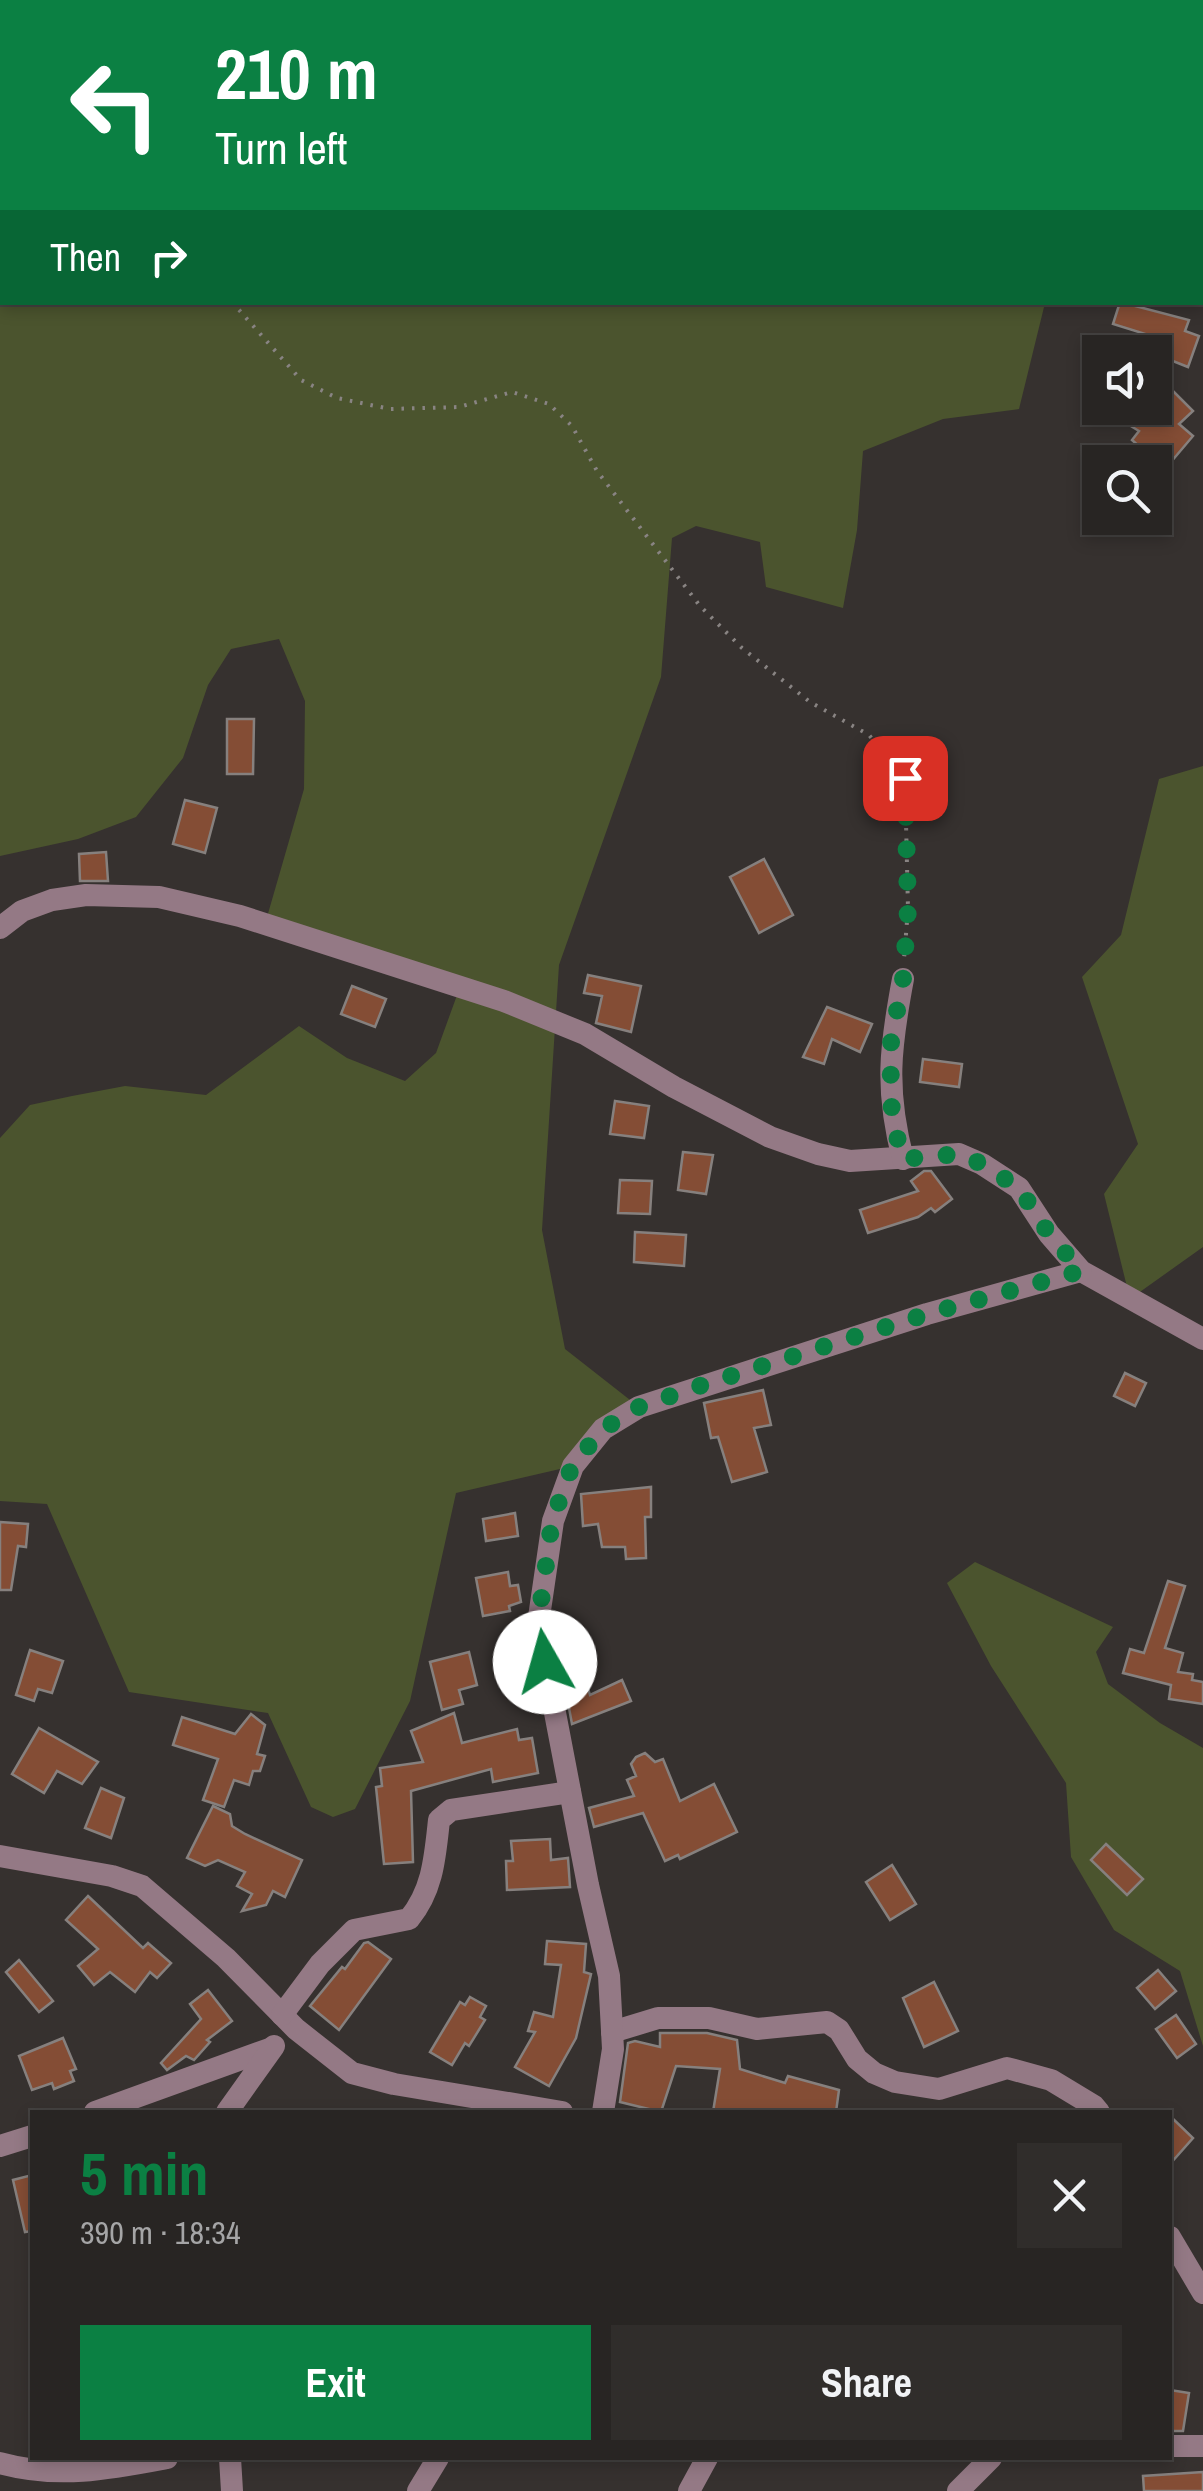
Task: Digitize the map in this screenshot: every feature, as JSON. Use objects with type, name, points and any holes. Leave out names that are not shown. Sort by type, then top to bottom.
[{"type":"street","points":[[0,928],[22,910],[86,895],[159,897],[240,916],[490,996],[585,1034],[674,1087],[770,1137],[850,1162],[959,1154],[1019,1188],[1049,1234],[1081,1271],[1203,1339]]},
{"type":"street","points":[[903,979],[890,1048],[892,1118],[903,1159]]},
{"type":"street","points":[[603,2110],[613,2049],[609,1976],[538,1624],[552,1521],[572,1466],[603,1429],[639,1407],[927,1314],[1081,1271]]},
{"type":"street","points":[[228,2110],[289,2022],[320,1964],[354,1930],[409,1919],[422,1903],[434,1871],[439,1820],[451,1810],[570,1792]]},
{"type":"street","points":[[0,1856],[112,1876],[142,1886],[226,1958],[289,2022],[352,2073],[427,2102],[535,2110]]},
{"type":"street","points":[[612,2032],[658,2018],[709,2018],[757,2029],[827,2022],[839,2030],[857,2059],[874,2073],[895,2082],[939,2089],[1008,2068],[1050,2080],[1097,2110]]},
{"type":"street","points":[[100,2110],[272,2048]]},
{"type":"street","points":[[0,2146],[30,2137]]},
{"type":"street","points":[[1172,2240],[1203,2293]]},
{"type":"street","points":[[1172,2446],[1203,2446]]},
{"type":"street","points":[[0,2464],[34,2473],[72,2472],[153,2460]]},
{"type":"street","points":[[230,2460],[232,2491]]},
{"type":"street","points":[[418,2491],[437,2460]]},
{"type":"street","points":[[958,2491],[989,2460]]},
{"type":"street","points":[[689,2491],[705,2464]]},
{"type":"path","points":[[235,305],[302,380],[337,398],[390,409],[459,406],[512,392],[548,404],[572,426],[598,471],[700,606],[742,648],[810,702],[869,736],[905,778],[908,909],[903,979]]},
{"type":"green space","points":[[0,305],[1045,305],[1019,409],[943,419],[863,451],[857,530],[843,608],[766,587],[760,542],[696,526],[672,538],[661,677],[559,965],[542,1230],[565,1349],[639,1407],[573,1466],[456,1493],[410,1701],[355,1809],[333,1817],[311,1807],[268,1713],[129,1692],[47,1504],[0,1501],[0,1138],[30,1105],[72,1096],[125,1086],[206,1095],[299,1026],[347,1058],[405,1081],[436,1053],[460,987],[265,924],[304,789],[305,701],[279,639],[231,649],[208,685],[183,758],[136,817],[78,839],[0,856]]},
{"type":"green space","points":[[1203,766],[1203,1247],[1130,1299],[1104,1194],[1138,1144],[1082,977],[1121,935],[1159,779]]},
{"type":"green space","points":[[975,1562],[1113,1627],[1096,1652],[1108,1684],[1160,1723],[1203,1748],[1203,2046],[1180,1971],[1114,1930],[1071,1857],[1066,1783],[991,1666],[947,1583]]},
{"type":"building","points":[[1119,305],[1189,320],[1185,331],[1199,336],[1188,367],[1172,361],[1172,335],[1149,335],[1113,324]]},
{"type":"building","points":[[1172,390],[1193,411],[1179,424],[1193,436],[1172,461],[1172,445],[1138,445],[1132,440],[1139,431],[1129,425],[1172,425]]},
{"type":"building","points":[[227,719],[254,719],[253,774],[227,774]]},
{"type":"building","points":[[185,800],[217,808],[205,853],[173,844]]},
{"type":"building","points":[[106,852],[108,881],[80,881],[79,854]]},
{"type":"building","points":[[764,859],[793,915],[759,933],[730,877]]},
{"type":"building","points":[[588,975],[641,986],[631,1032],[596,1023],[602,996],[584,993]]},
{"type":"building","points":[[352,986],[386,999],[375,1027],[341,1014]]},
{"type":"building","points":[[827,1007],[872,1024],[860,1052],[832,1039],[824,1064],[803,1057]]},
{"type":"building","points":[[923,1059],[962,1064],[959,1087],[920,1082]]},
{"type":"building","points":[[615,1101],[649,1106],[644,1138],[610,1134]]},
{"type":"building","points":[[683,1152],[713,1155],[706,1194],[678,1190]]},
{"type":"building","points":[[924,1171],[931,1171],[952,1199],[935,1212],[931,1208],[918,1217],[868,1233],[860,1210],[918,1191],[911,1181]]},
{"type":"building","points":[[620,1180],[652,1181],[650,1214],[618,1213]]},
{"type":"building","points":[[635,1232],[686,1235],[684,1266],[634,1262]]},
{"type":"building","points":[[1125,1373],[1146,1383],[1135,1406],[1114,1396]]},
{"type":"building","points":[[763,1390],[771,1425],[754,1428],[767,1472],[732,1482],[718,1437],[711,1438],[704,1403]]},
{"type":"building","points":[[651,1487],[651,1517],[645,1517],[646,1558],[626,1559],[625,1547],[602,1547],[598,1524],[583,1526],[581,1494]]},
{"type":"building","points":[[515,1513],[518,1536],[486,1541],[483,1519]]},
{"type":"building","points":[[0,1522],[28,1524],[26,1547],[18,1546],[11,1590],[0,1590]]},
{"type":"building","points":[[508,1572],[510,1586],[518,1585],[521,1602],[509,1606],[510,1611],[483,1616],[476,1578]]},
{"type":"building","points":[[1168,1581],[1185,1586],[1165,1648],[1183,1653],[1178,1672],[1193,1674],[1192,1680],[1203,1682],[1203,1704],[1169,1699],[1171,1685],[1123,1673],[1130,1649],[1144,1653]]},
{"type":"building","points":[[573,1625],[586,1657],[579,1660],[590,1695],[622,1680],[631,1701],[572,1724],[555,1633]]},
{"type":"building","points":[[30,1650],[63,1661],[52,1693],[38,1689],[34,1701],[16,1695]]},
{"type":"building","points":[[469,1652],[477,1685],[459,1690],[463,1704],[442,1710],[430,1662]]},
{"type":"building","points":[[454,1713],[462,1743],[517,1729],[519,1740],[532,1738],[538,1773],[493,1782],[491,1769],[411,1791],[413,1862],[384,1864],[376,1787],[382,1786],[380,1768],[423,1762],[411,1731]]},
{"type":"building","points":[[251,1714],[265,1725],[257,1754],[265,1756],[260,1771],[253,1771],[249,1785],[234,1780],[224,1807],[203,1800],[218,1759],[173,1745],[182,1717],[235,1734]]},
{"type":"building","points":[[39,1728],[98,1762],[82,1784],[57,1771],[44,1793],[12,1774]]},
{"type":"building","points":[[645,1753],[655,1762],[663,1759],[680,1801],[714,1784],[737,1832],[680,1859],[678,1855],[665,1861],[643,1813],[594,1827],[589,1808],[634,1796],[627,1780],[636,1776],[631,1764]]},
{"type":"building","points":[[101,1788],[124,1798],[111,1838],[85,1828]]},
{"type":"building","points":[[213,1806],[230,1814],[232,1826],[245,1834],[302,1860],[285,1897],[273,1891],[266,1905],[242,1911],[252,1894],[237,1886],[245,1872],[218,1860],[205,1866],[187,1858]]},
{"type":"building","points":[[550,1839],[551,1860],[568,1858],[570,1887],[507,1890],[506,1861],[513,1861],[511,1841]]},
{"type":"building","points":[[1106,1844],[1143,1879],[1127,1895],[1091,1860]]},
{"type":"building","points":[[892,1865],[916,1904],[890,1920],[866,1882]]},
{"type":"building","points":[[88,1896],[143,1948],[148,1943],[171,1963],[157,1978],[150,1972],[135,1992],[110,1972],[94,1985],[78,1966],[98,1949],[66,1920]]},
{"type":"building","points":[[547,1941],[586,1944],[584,1972],[591,1974],[576,2038],[549,2086],[515,2067],[535,2032],[528,2031],[534,2012],[553,2017],[561,1965],[545,1964]]},
{"type":"building","points":[[368,1942],[391,1959],[339,2030],[310,2006]]},
{"type":"building","points":[[19,1960],[53,2001],[39,2012],[6,1972]]},
{"type":"building","points":[[1158,1970],[1176,1991],[1155,2009],[1137,1988]]},
{"type":"building","points":[[934,1982],[958,2031],[924,2047],[903,1998]]},
{"type":"building","points":[[208,1990],[232,2021],[207,2040],[210,2042],[194,2060],[186,2056],[167,2070],[161,2063],[201,2019],[190,2004]]},
{"type":"building","points":[[470,1997],[486,2006],[480,2017],[485,2020],[452,2065],[430,2052],[460,2002],[465,2005]]},
{"type":"building","points":[[1176,2015],[1196,2044],[1177,2058],[1156,2029]]},
{"type":"building","points":[[660,2033],[707,2033],[737,2040],[740,2069],[785,2083],[788,2076],[839,2090],[836,2110],[713,2110],[720,2069],[676,2066],[662,2110],[620,2102],[628,2043],[660,2047]]},
{"type":"building","points":[[63,2038],[76,2069],[70,2071],[74,2081],[54,2089],[52,2083],[32,2090],[19,2056]]},
{"type":"building","points":[[1172,2118],[1193,2138],[1172,2162]]},
{"type":"building","points":[[30,2176],[30,2231],[25,2232],[13,2180]]},
{"type":"building","points":[[1172,2390],[1189,2393],[1183,2431],[1172,2431]]},
{"type":"building","points":[[1203,2472],[1203,2491],[1144,2491],[1143,2476]]},
{"type":"route","points":[[545,1662],[538,1624],[552,1521],[572,1466],[603,1429],[639,1407],[696,1387],[927,1314],[1081,1271],[1049,1234],[1019,1188],[982,1164],[959,1154],[903,1159],[892,1118],[890,1048],[903,979],[908,909],[905,778]]}]
